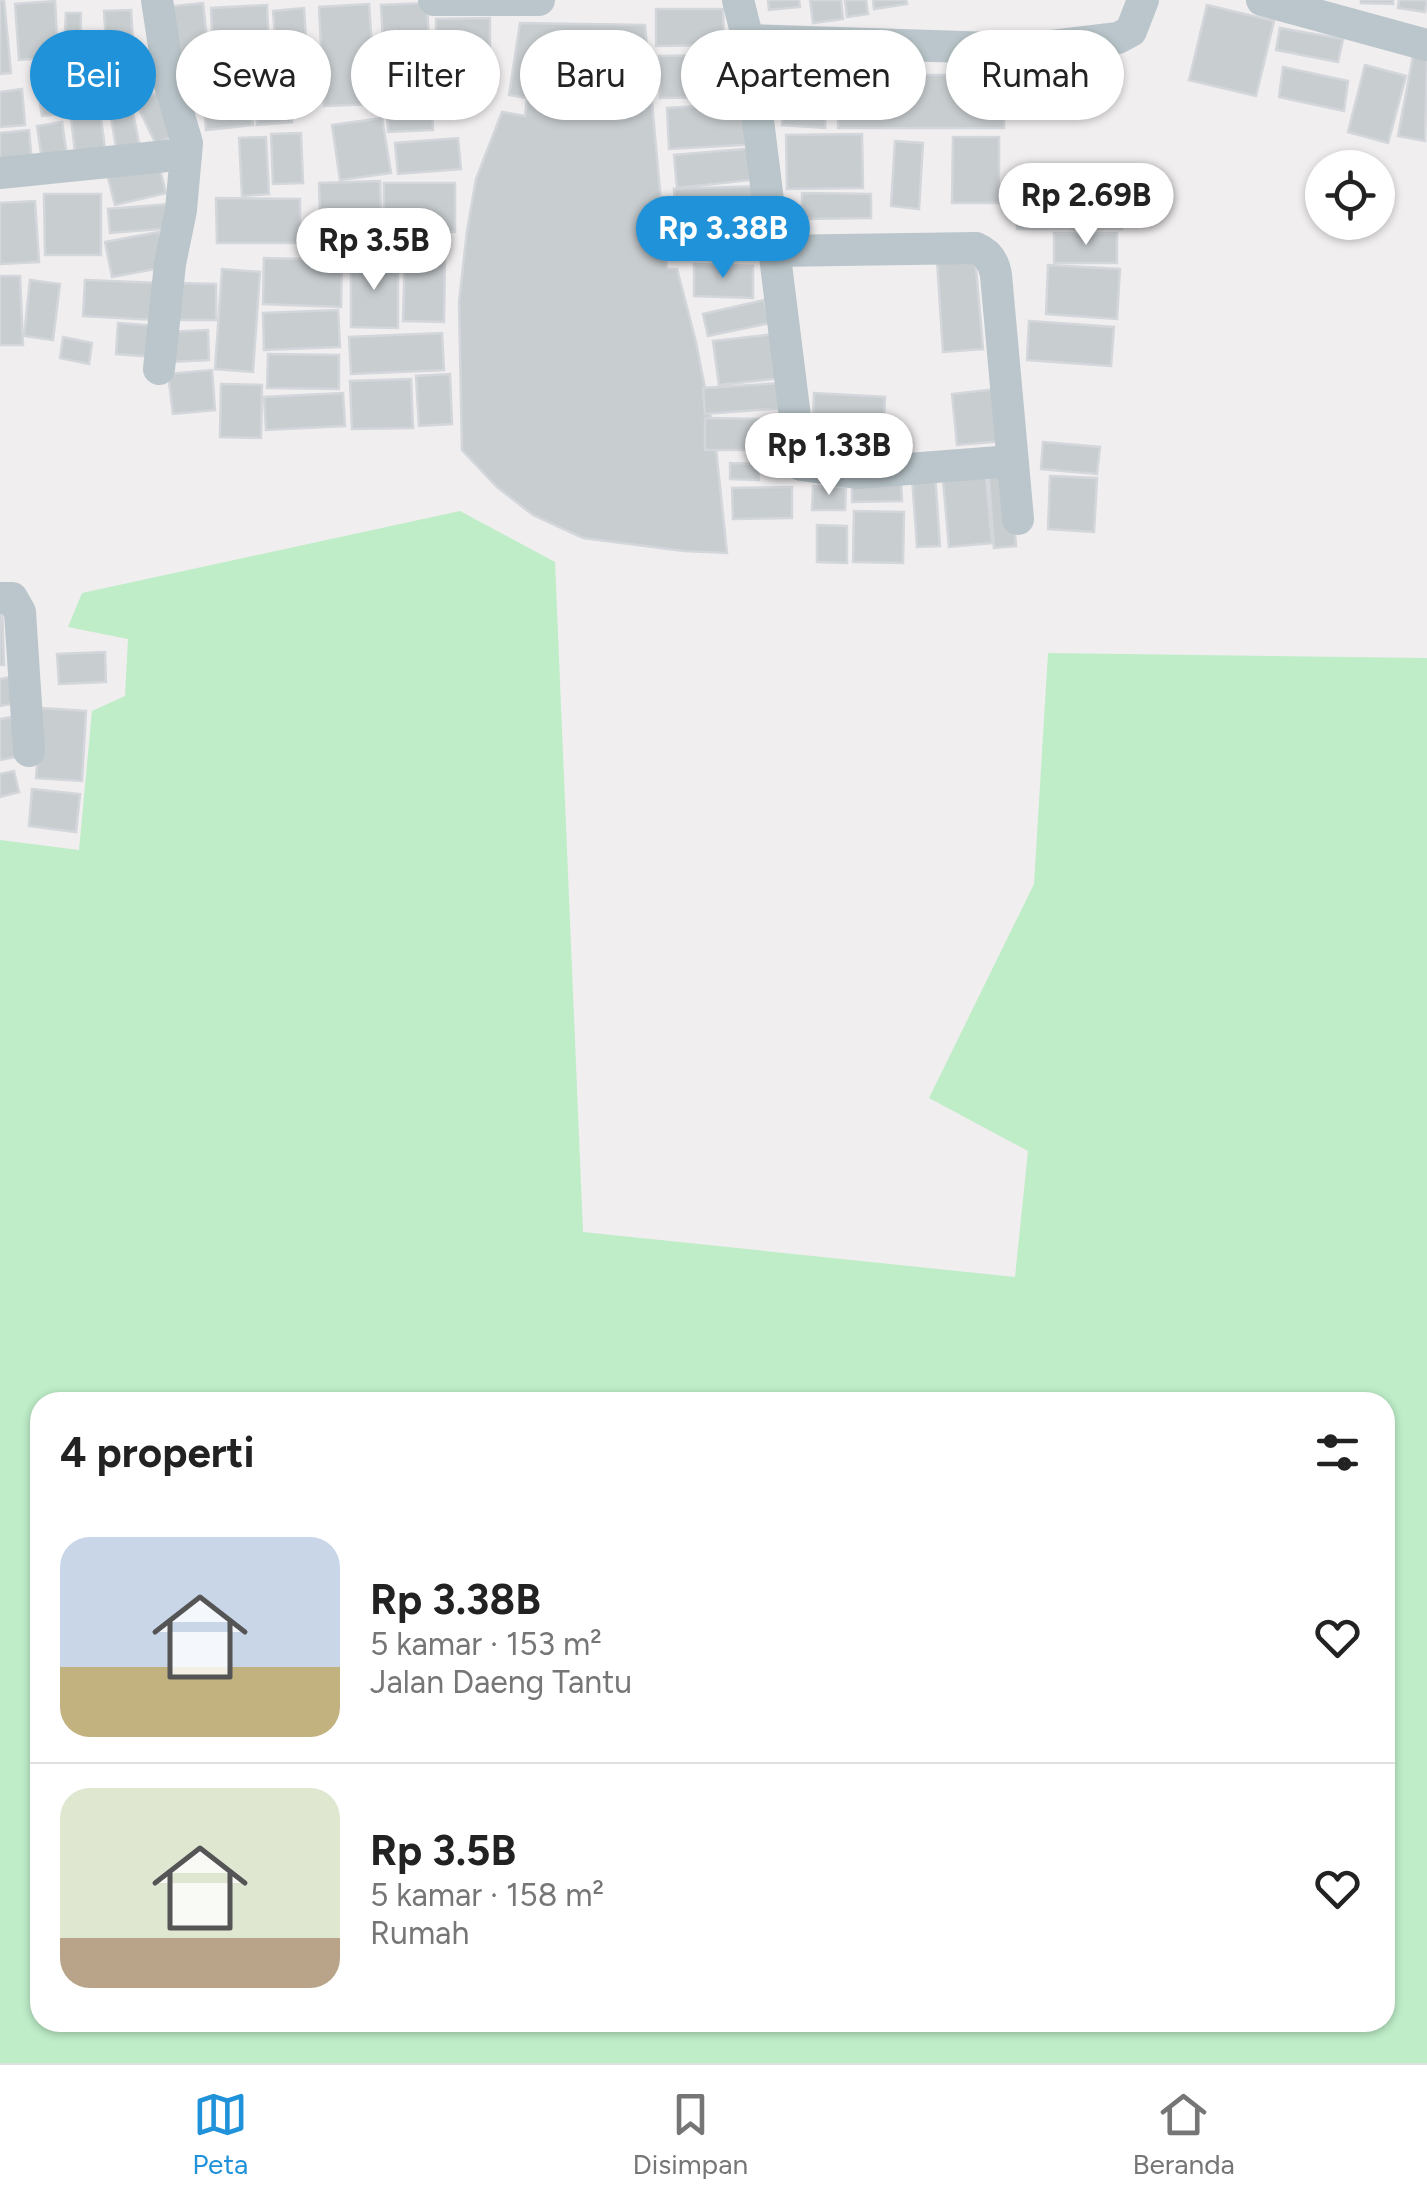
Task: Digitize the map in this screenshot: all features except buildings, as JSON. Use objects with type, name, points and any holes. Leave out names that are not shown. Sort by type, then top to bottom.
[{"type":"street","points":[[157,0],[166,67],[185,132],[186,154],[159,369]]},
{"type":"street","points":[[434,0],[540,0]]},
{"type":"street","points":[[738,0],[746,30]]},
{"type":"street","points":[[926,46],[1026,49],[1118,38],[1131,31],[1144,0]]},
{"type":"street","points":[[1262,0],[1427,45]]},
{"type":"street","points":[[757,120],[802,466],[856,473],[1012,460]]},
{"type":"street","points":[[0,172],[186,154]]},
{"type":"street","points":[[773,251],[984,251],[996,275],[1018,519]]},
{"type":"street","points":[[0,598],[12,598],[20,612],[29,751]]},
{"type":"green space","points":[[460,511],[555,562],[583,1232],[1015,1277],[1028,1151],[929,1098],[1034,884],[1048,653],[1427,658],[1427,2063],[0,2063],[0,840],[79,850],[92,711],[125,696],[128,639],[68,627],[82,593]]}]
